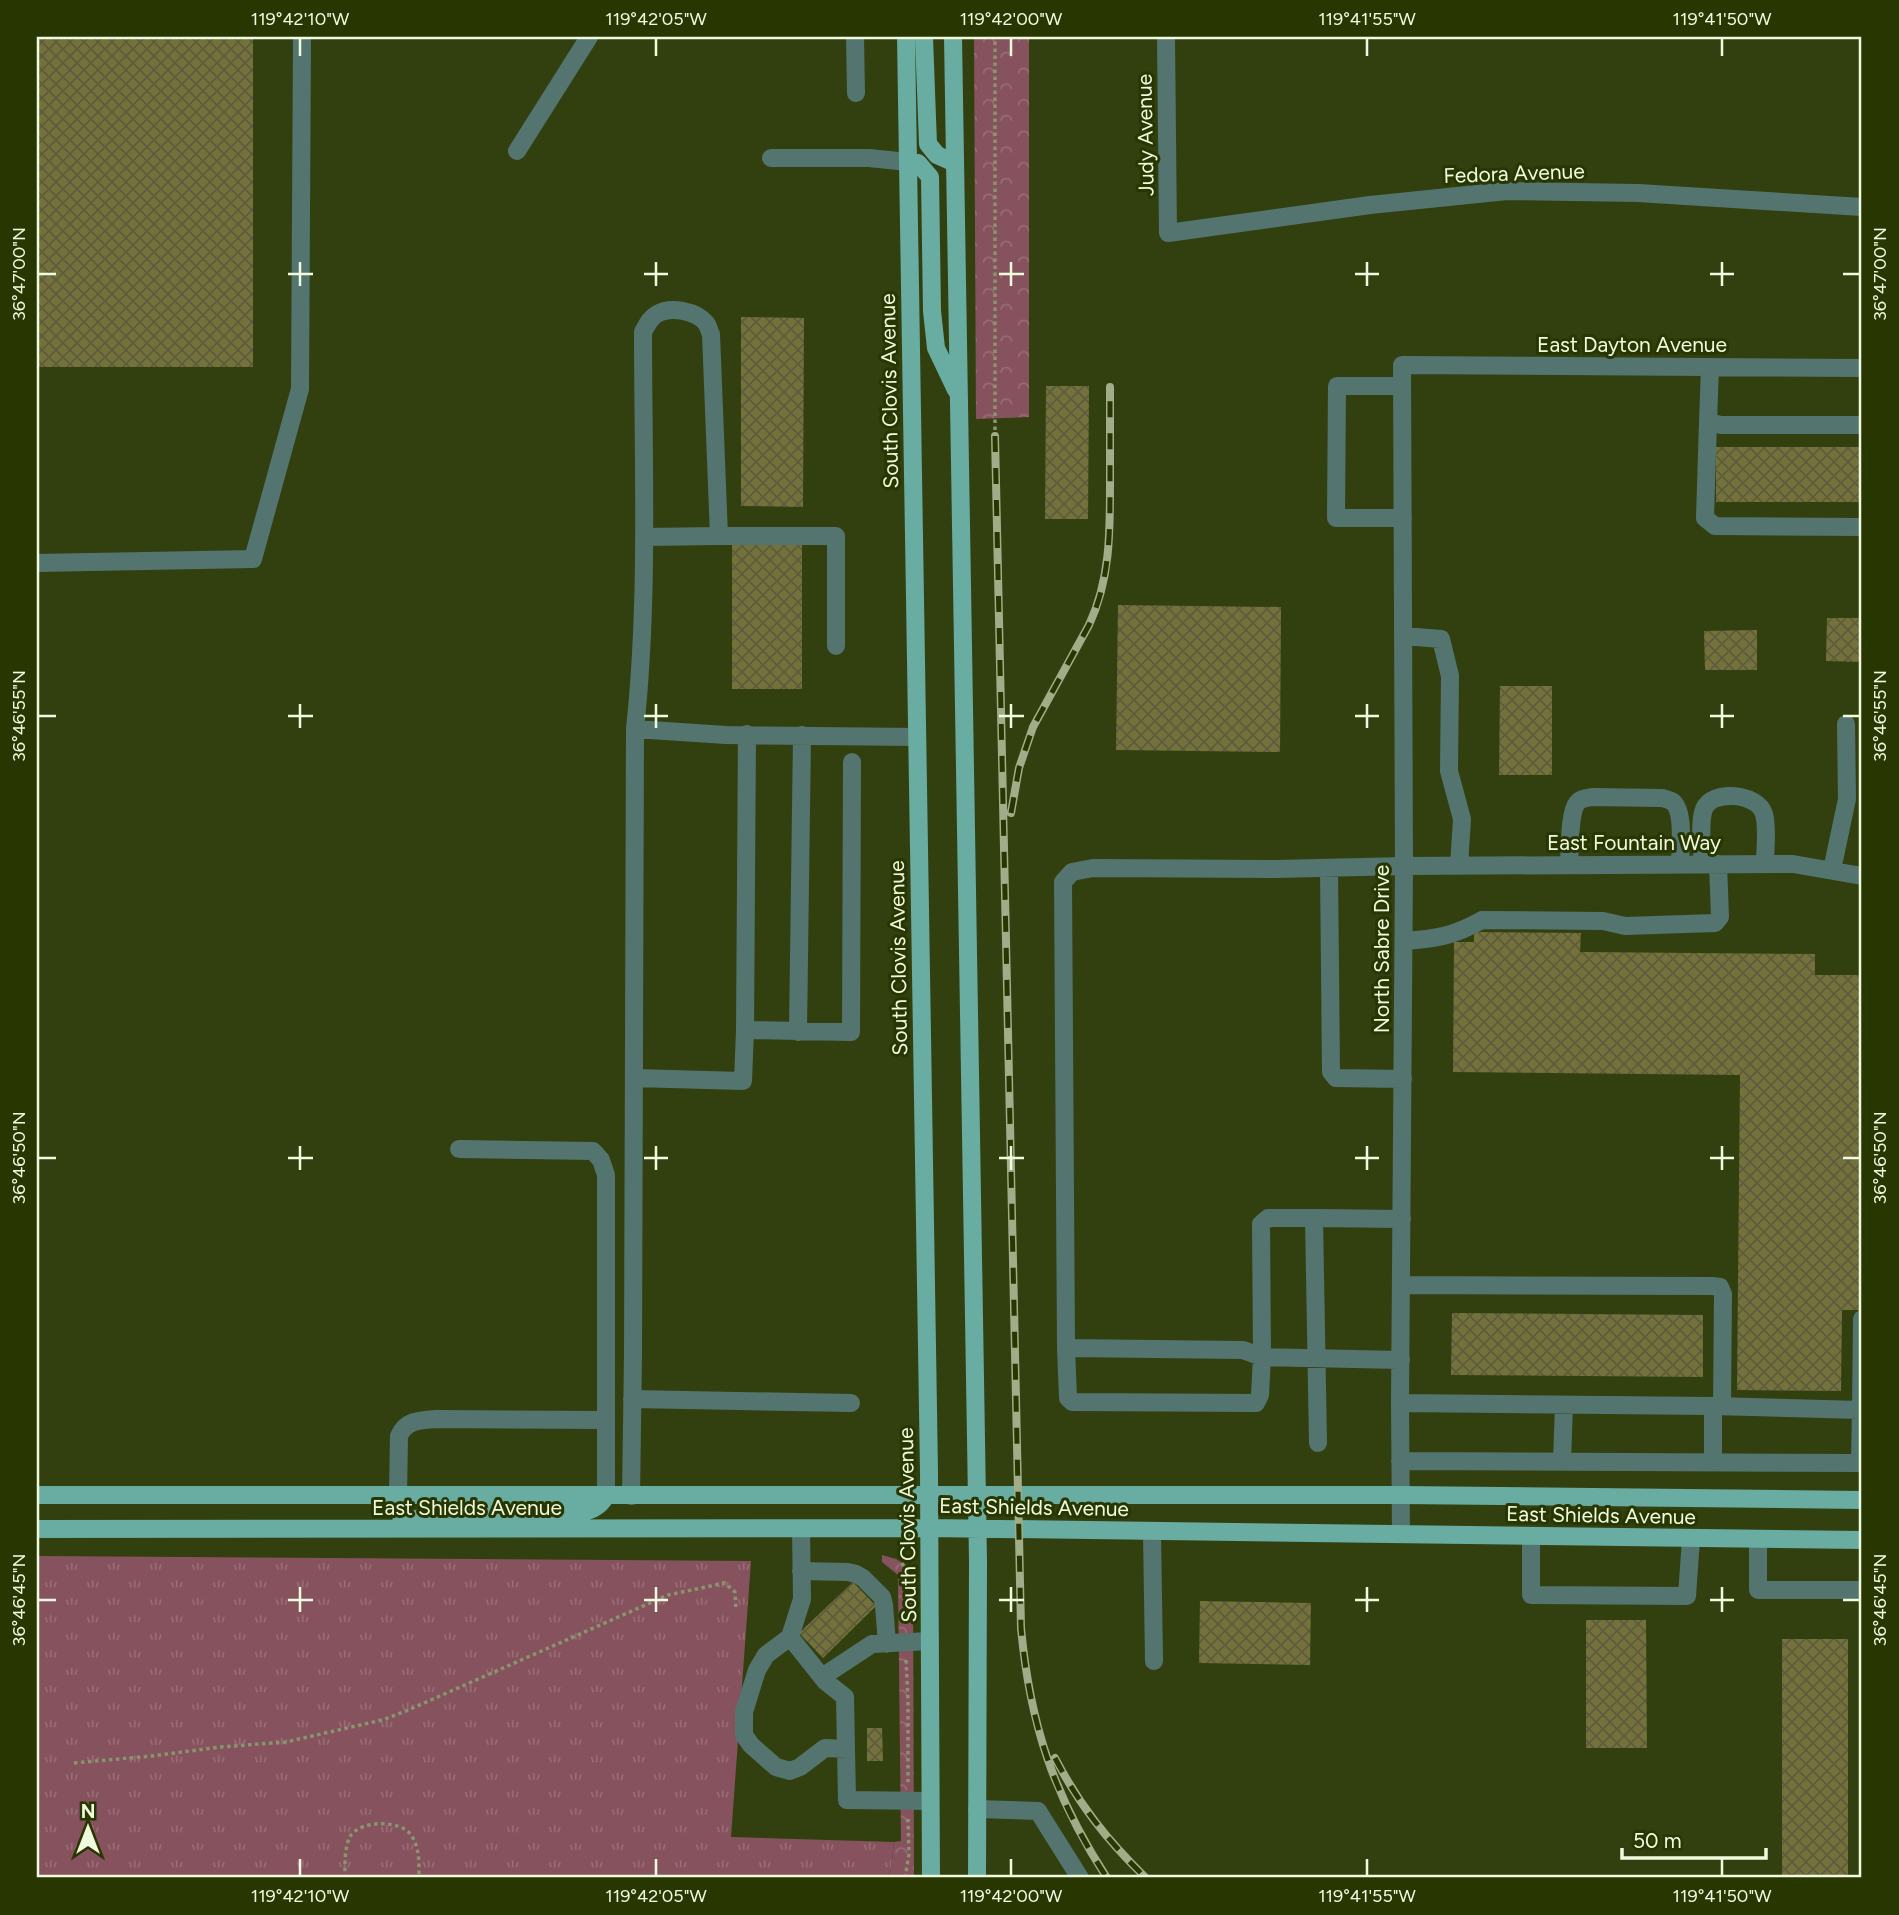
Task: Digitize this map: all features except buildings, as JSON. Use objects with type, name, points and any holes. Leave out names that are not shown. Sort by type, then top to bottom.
[{"type":"main road","name":"South Clovis Avenue","points":[[906,37],[929,1494],[931,1878]]},
{"type":"main road","points":[[924,37],[928,144],[937,155],[955,163]]},
{"type":"main road","points":[[953,37],[976,1495],[977,1878]]},
{"type":"main road","points":[[908,162],[918,163],[930,177],[932,311],[936,348],[959,396]]},
{"type":"main road","name":"East Shields Avenue","points":[[37,1495],[1401,1495],[1862,1500]]},
{"type":"main road","points":[[364,1530],[446,1513],[577,1513],[590,1511],[601,1504],[606,1496]]},
{"type":"main road","name":"East Shields Avenue","points":[[37,1529],[929,1528],[1862,1540]]},
{"type":"street","points":[[37,563],[253,559],[300,389],[302,37]]},
{"type":"street","points":[[517,151],[589,37]]},
{"type":"street","points":[[855,37],[856,93]]},
{"type":"street","name":"Judy Avenue","points":[[1166,37],[1168,233]]},
{"type":"street","points":[[771,158],[869,158],[908,162]]},
{"type":"street","name":"Fedora Avenue","points":[[1168,233],[1370,205],[1507,191],[1638,193],[1862,207]]},
{"type":"street","points":[[631,1496],[635,729],[640,685],[644,537],[643,332],[658,313],[668,310],[691,313],[706,323],[711,334],[719,536]]},
{"type":"street","name":"East Dayton Avenue","points":[[1402,365],[1862,368]]},
{"type":"street","name":"North Sabre Drive","points":[[1401,1534],[1404,941],[1402,365]]},
{"type":"street","points":[[1710,367],[1705,518],[1715,526],[1862,527]]},
{"type":"street","points":[[1402,386],[1337,386],[1336,518],[1403,518]]},
{"type":"street","points":[[1709,422],[1721,425],[1862,425]]},
{"type":"street","points":[[644,537],[836,536],[835,646]]},
{"type":"street","points":[[1404,636],[1441,639],[1450,676],[1449,771],[1462,819],[1459,866]]},
{"type":"street","points":[[1832,870],[1855,801],[1846,724]]},
{"type":"street","points":[[635,729],[917,737]]},
{"type":"street","points":[[634,1079],[743,1081],[747,734]]},
{"type":"street","points":[[798,1032],[802,735]]},
{"type":"street","points":[[745,1030],[851,1032],[852,762]]},
{"type":"street","points":[[1569,865],[1576,804],[1582,799],[1593,797],[1662,798],[1672,801],[1676,806],[1680,824],[1680,864]]},
{"type":"street","points":[[1404,941],[1439,938],[1467,929],[1482,920],[1603,921],[1625,926],[1715,923],[1720,917],[1702,814],[1705,805],[1713,799],[1735,797],[1757,802],[1764,812],[1765,864]]},
{"type":"street","name":"East Fountain Way","points":[[1262,1357],[1260,1395],[1256,1403],[1072,1402],[1068,1398],[1063,882],[1072,872],[1093,869],[1793,864],[1862,876]]},
{"type":"street","points":[[1329,867],[1331,1072],[1336,1078],[1403,1079]]},
{"type":"street","points":[[459,1149],[593,1151],[601,1160],[606,1175],[606,1496]]},
{"type":"street","points":[[1262,1357],[1261,1224],[1268,1218],[1402,1219]]},
{"type":"street","points":[[1314,1218],[1318,1443]]},
{"type":"street","points":[[1401,1285],[1720,1287],[1723,1294],[1713,1462]]},
{"type":"street","points":[[1400,1461],[1861,1463],[1862,1320]]},
{"type":"street","points":[[1066,1348],[1243,1350],[1262,1357],[1401,1360]]},
{"type":"street","points":[[632,1399],[851,1403]]},
{"type":"street","points":[[1400,1403],[1861,1410]]},
{"type":"street","points":[[1562,1461],[1564,1405]]},
{"type":"street","points":[[398,1495],[399,1436],[402,1429],[411,1422],[436,1419],[606,1420]]},
{"type":"street","points":[[801,1529],[802,1599],[790,1637],[766,1655],[757,1670],[744,1712],[744,1735],[751,1745],[776,1767],[790,1771],[800,1767],[825,1748],[846,1749]]},
{"type":"street","points":[[1152,1532],[1154,1661]]},
{"type":"street","points":[[1531,1536],[1531,1595],[1687,1596],[1690,1539]]},
{"type":"street","points":[[1758,1539],[1758,1590],[1862,1590]]},
{"type":"street","points":[[801,1571],[848,1572],[863,1578],[882,1597],[896,1643]]},
{"type":"street","points":[[790,1637],[822,1677],[845,1697],[847,1800],[930,1801]]},
{"type":"street","points":[[822,1677],[872,1644],[930,1641]]},
{"type":"street","points":[[977,1809],[1038,1811],[1080,1878]]},
{"type":"path","points":[[995,37],[995,430]]},
{"type":"path","points":[[902,1563],[907,1573],[909,1591],[896,1643],[908,1699],[909,1854],[905,1878]]},
{"type":"path","points":[[74,1763],[220,1746],[286,1742],[382,1720],[668,1595],[726,1583],[735,1592],[737,1610]]},
{"type":"path","points":[[345,1878],[347,1846],[351,1836],[358,1829],[369,1825],[398,1826],[410,1832],[419,1859],[419,1878]]},
{"type":"green space","points":[[974,37],[1029,37],[1029,417],[976,419]]},
{"type":"green space","points":[[882,1555],[908,1566],[913,1582],[914,1878],[887,1878],[891,1869],[894,1842],[901,1841],[898,1575],[882,1562]]},
{"type":"green space","points":[[37,1556],[751,1561],[731,1837],[894,1842],[891,1869],[887,1878],[37,1878]]},
{"type":"railway","points":[[1011,813],[1019,768],[1033,727],[1089,625],[1105,574],[1110,522],[1110,387]]},
{"type":"railway","points":[[995,436],[1021,1628],[1031,1696],[1048,1759],[1072,1818],[1107,1878]]},
{"type":"railway","points":[[1055,1758],[1095,1822],[1146,1878]]}]
